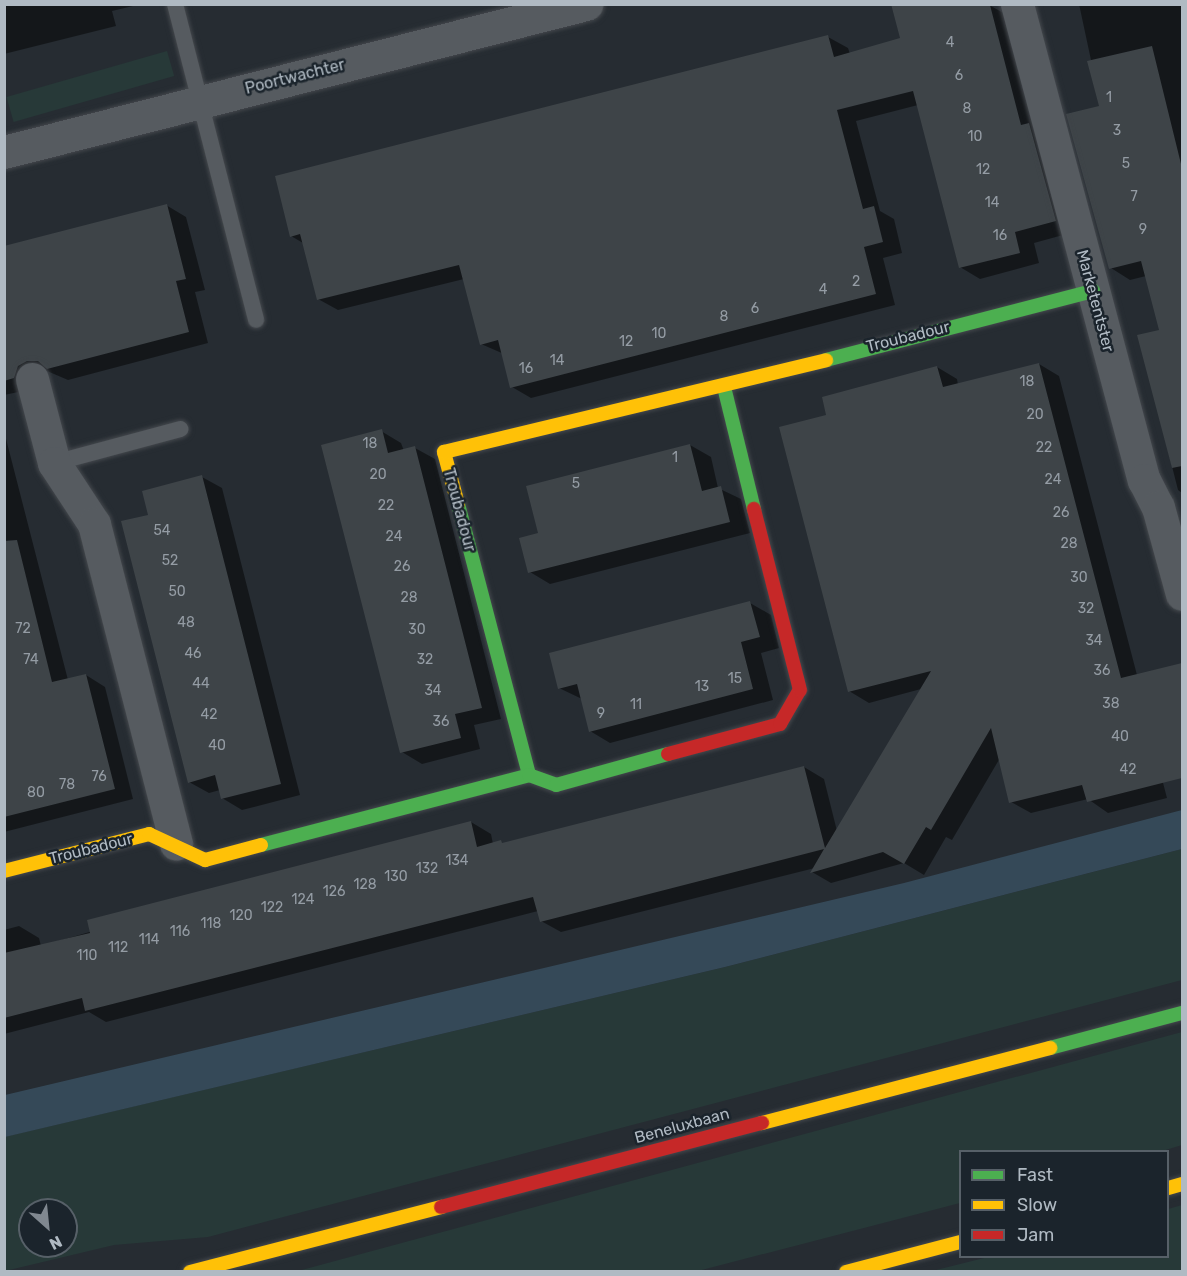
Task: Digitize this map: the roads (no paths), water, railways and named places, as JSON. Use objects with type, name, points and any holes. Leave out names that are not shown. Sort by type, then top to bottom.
[{"type":"street","name":"Poortwachter","points":[[4,152],[586,4]]},
{"type":"street","name":"Marketentster","points":[[1017,4],[1144,480],[1158,507],[1182,594]]},
{"type":"street","name":"Troubadour","points":[[4,871],[149,834],[176,844],[205,860],[528,776],[444,452],[724,387],[1092,291]]},
{"type":"street","points":[[32,379],[54,464],[94,524],[176,844]]},
{"type":"street","points":[[528,776],[556,785],[780,724],[800,690],[724,387]]},
{"type":"street","name":"Beneluxbaan","points":[[190,1272],[1182,1013]]},
{"type":"street","points":[[846,1272],[959,1242]]},
{"type":"lane","points":[[175,4],[256,320]]},
{"type":"lane","points":[[54,464],[181,429]]},
{"type":"water","points":[[1182,810],[1182,849],[725,967],[5,1137],[5,1095],[904,883]]}]
